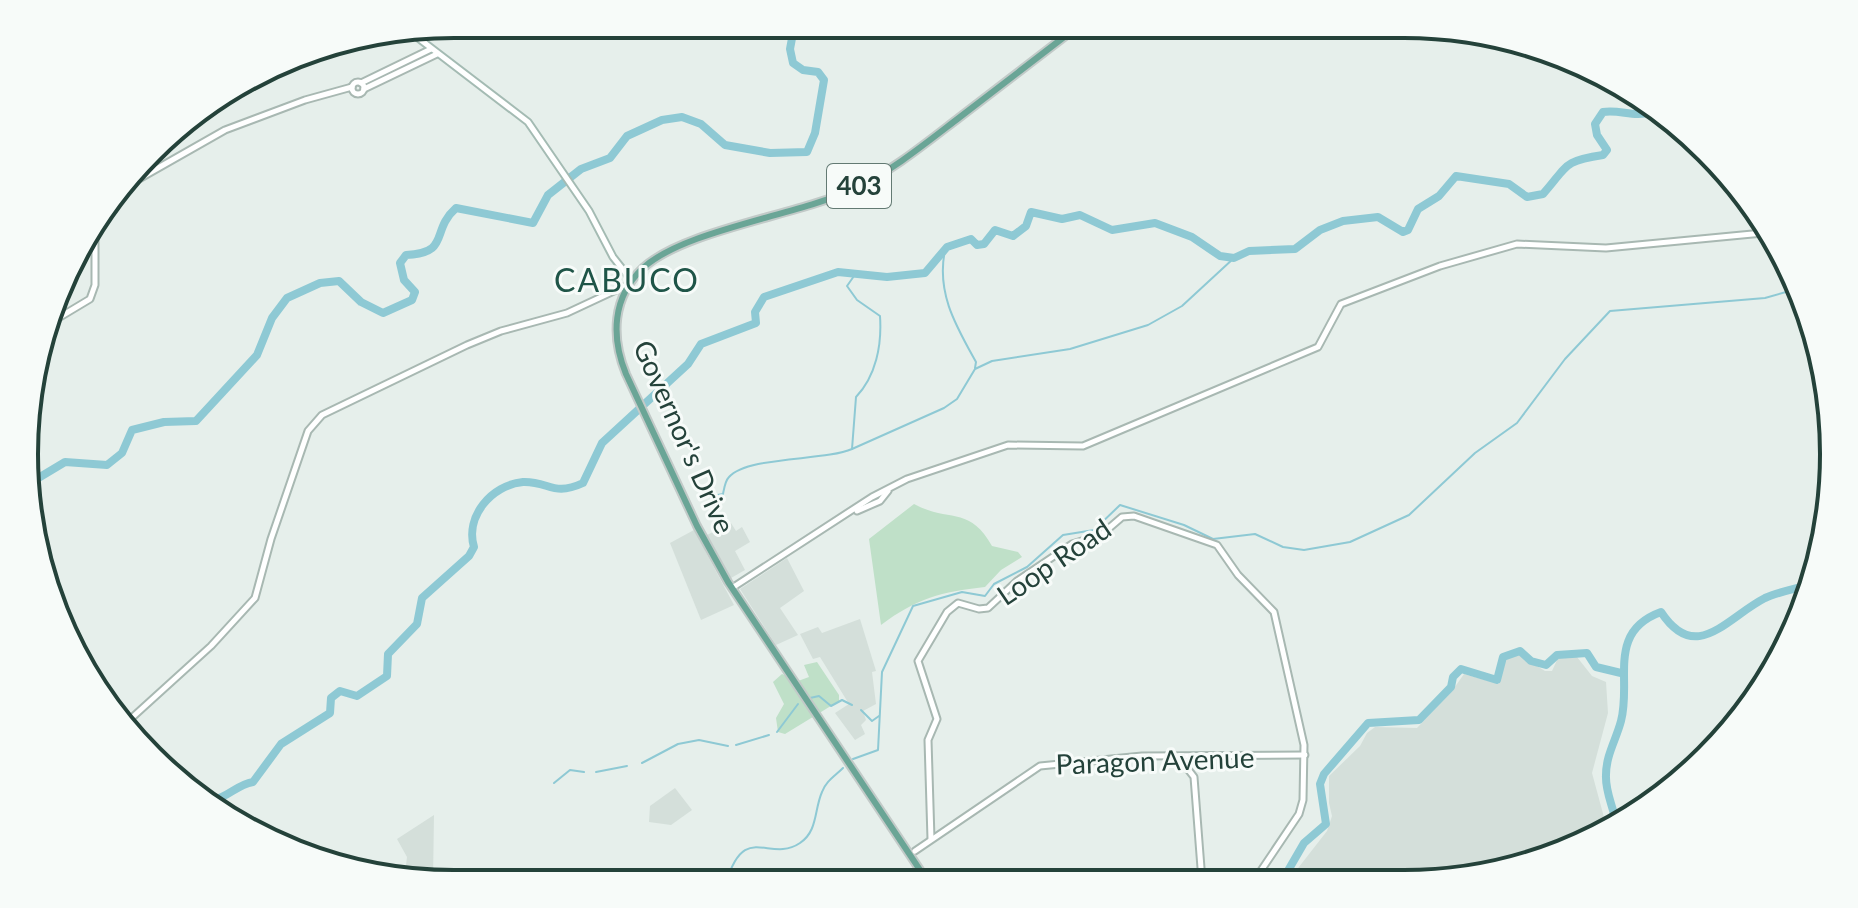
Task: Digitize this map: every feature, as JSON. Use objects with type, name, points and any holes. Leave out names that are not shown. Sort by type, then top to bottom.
[{"type":"main road","name":"403","points":[[631,282],[651,261],[679,247],[857,188],[922,146],[1063,38]]},
{"type":"main road","name":"Governor's Drive","points":[[631,282],[619,309],[615,339],[639,404],[697,526],[732,588],[919,870]]},
{"type":"street","points":[[132,717],[211,646],[255,598],[271,539],[308,431],[322,415],[467,345],[501,331],[576,309],[631,282],[608,250],[595,220],[521,114],[420,40]]},
{"type":"street","points":[[352,89],[359,94],[362,86],[431,49]]},
{"type":"street","points":[[146,175],[225,130],[305,100],[362,86],[437,54]]},
{"type":"street","points":[[732,588],[851,513],[880,501],[888,490],[907,479],[1008,445],[1083,446],[1318,347],[1341,304],[1486,252],[1534,243],[1606,248],[1756,234]]},
{"type":"street","points":[[62,316],[90,299],[95,285],[95,244]]},
{"type":"street","name":"Loop Road","points":[[931,839],[928,740],[937,719],[918,661],[933,634],[952,606],[988,608],[1017,581],[1072,544],[1101,535],[1125,516],[1151,520],[1172,532],[1217,545],[1238,575],[1271,606],[1305,755],[1300,812],[1261,870]]},
{"type":"street","name":"Paragon Avenue","points":[[915,851],[1040,766],[1142,756],[1305,755]]},
{"type":"street","points":[[1180,758],[1194,777],[1201,870]]},
{"type":"street","points":[[906,851],[915,851],[913,870]]},
{"type":"shaded area","points":[[731,523],[736,531],[742,527],[750,542],[735,551],[745,570],[731,578],[707,535]]},
{"type":"shaded area","points":[[694,530],[734,605],[701,620],[670,543]]},
{"type":"shaded area","points":[[787,558],[804,591],[780,608],[798,635],[776,645],[740,589]]},
{"type":"shaded area","points":[[860,619],[876,671],[872,672],[876,704],[863,711],[866,720],[861,725],[865,734],[855,740],[835,713],[849,704],[820,657],[813,659],[800,634],[818,627],[822,633]]},
{"type":"shaded area","points":[[1517,654],[1545,671],[1552,671],[1558,658],[1569,654],[1577,657],[1592,676],[1606,682],[1608,713],[1592,773],[1604,818],[1538,848],[1485,862],[1431,869],[1297,870],[1327,831],[1332,816],[1329,776],[1360,746],[1367,733],[1375,727],[1417,728],[1464,674],[1499,684],[1506,659]]},
{"type":"shaded area","points":[[675,788],[692,810],[671,825],[649,822],[650,806]]},
{"type":"shaded area","points":[[434,815],[433,869],[406,867],[407,857],[397,839]]},
{"type":"green space","points":[[914,504],[966,520],[983,533],[992,546],[1018,552],[1022,557],[1001,570],[985,587],[930,598],[906,608],[881,625],[869,539]]},
{"type":"green space","points":[[817,662],[839,695],[839,701],[785,734],[778,732],[776,718],[784,704],[773,682],[782,674],[798,681],[809,677],[804,665]]},
{"type":"waterway","points":[[39,478],[65,462],[107,465],[122,453],[132,430],[164,422],[196,421],[257,355],[272,318],[287,298],[320,283],[339,281],[361,302],[383,313],[412,300],[415,292],[404,280],[400,263],[406,255],[429,250],[435,245],[448,217],[456,208],[533,223],[548,195],[581,169],[610,158],[627,136],[662,120],[682,117],[701,124],[725,145],[770,153],[807,152],[815,133],[824,80],[818,72],[803,70],[793,63],[790,49],[792,38]]},
{"type":"waterway","points":[[220,798],[253,782],[281,744],[330,713],[331,698],[340,691],[357,696],[387,676],[388,654],[417,624],[422,598],[469,556],[474,547],[472,536],[477,514],[491,496],[511,484],[523,482],[558,489],[583,483],[602,443],[688,364],[701,344],[756,323],[755,312],[764,297],[838,272],[887,277],[925,273],[947,247],[971,239],[977,245],[984,244],[995,230],[1013,236],[1026,226],[1031,212],[1062,219],[1080,215],[1112,230],[1155,223],[1192,237],[1220,256],[1234,258],[1249,251],[1295,249],[1320,230],[1343,221],[1378,217],[1403,232],[1408,230],[1418,209],[1439,196],[1456,176],[1509,184],[1527,197],[1543,194],[1567,166],[1603,155],[1607,150],[1597,135],[1595,124],[1603,112],[1642,113]]},
{"type":"waterway","points":[[945,250],[943,281],[946,295],[955,322],[976,362],[975,368]]},
{"type":"waterway","points":[[852,449],[944,408],[957,399],[975,369],[992,361],[1070,349],[1148,325],[1182,306],[1234,258]]},
{"type":"waterway","points":[[701,498],[723,494],[729,477],[752,465],[852,449],[856,397],[873,370],[880,338],[880,316],[857,300],[847,286],[854,276],[864,273]]},
{"type":"waterway","points":[[853,759],[878,750],[882,672],[913,606],[962,592],[985,596],[994,584],[1027,567],[1063,535],[1094,530],[1120,505],[1184,525],[1213,539],[1255,534],[1283,547],[1304,550],[1350,542],[1409,515],[1475,453],[1517,423],[1565,359],[1610,311],[1765,298],[1787,292]]},
{"type":"waterway","points":[[1613,813],[1606,768],[1624,706],[1624,659],[1633,632],[1644,621],[1661,612],[1674,627],[1687,635],[1699,636],[1712,632],[1765,598],[1798,588]]},
{"type":"waterway","points":[[1288,870],[1304,843],[1326,824],[1320,784],[1324,774],[1368,723],[1419,720],[1451,687],[1453,677],[1461,669],[1497,680],[1503,657],[1520,651],[1531,661],[1546,665],[1557,655],[1587,653],[1596,667],[1621,673]]},
{"type":"waterway","points":[[810,698],[819,696],[831,706],[842,700],[852,705]]},
{"type":"waterway","points":[[777,732],[798,704]]},
{"type":"waterway","points":[[861,710],[872,721],[879,716]]},
{"type":"waterway","points":[[736,745],[769,735]]},
{"type":"waterway","points":[[642,763],[678,744],[699,740],[728,746]]},
{"type":"waterway","points":[[596,772],[627,766]]},
{"type":"waterway","points":[[731,870],[741,853],[750,848],[789,848],[806,838],[813,826],[824,788],[843,768]]},
{"type":"waterway","points":[[554,783],[570,770],[584,772]]},
{"type":"district","name":"CABUCO","points":[[627,281]]}]
